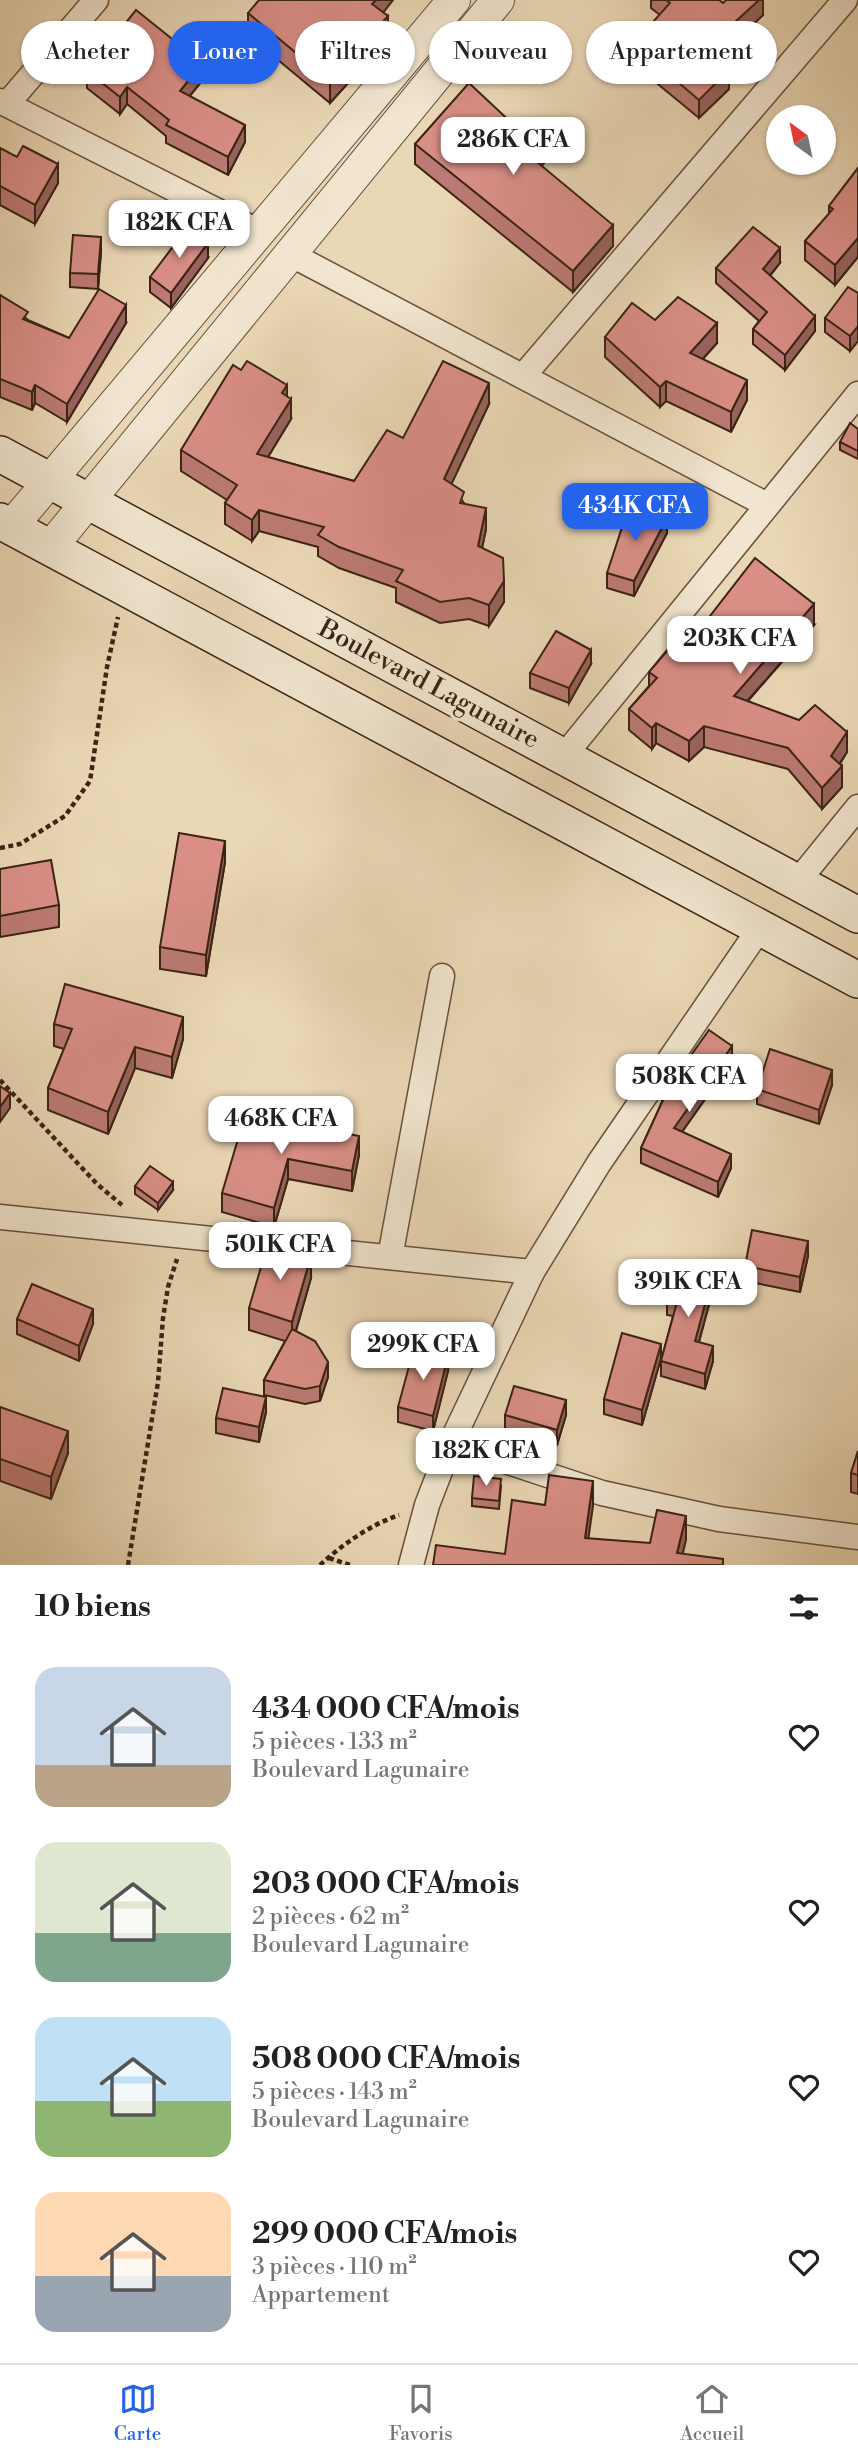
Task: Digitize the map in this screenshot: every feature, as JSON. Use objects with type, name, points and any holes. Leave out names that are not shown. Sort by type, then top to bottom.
[{"type":"main road","name":"Boulevard Lagunaire","points":[[0,454],[858,915]]},
{"type":"main road","points":[[6,524],[858,980]]},
{"type":"street","points":[[96,0],[4,103],[259,233]]},
{"type":"street","points":[[6,524],[51,482],[454,0]]},
{"type":"street","points":[[50,548],[498,0]]},
{"type":"street","points":[[524,375],[845,0]]},
{"type":"street","points":[[290,254],[767,505]]},
{"type":"street","points":[[564,756],[858,394]]},
{"type":"street","points":[[798,881],[858,807]]},
{"type":"street","points":[[411,1565],[427,1505],[451,1443],[532,1272],[599,1163],[760,928]]},
{"type":"street","points":[[390,1257],[442,976]]},
{"type":"street","points":[[0,1217],[532,1272]]},
{"type":"street","points":[[451,1443],[615,1496],[719,1519],[858,1536]]},
{"type":"path","points":[[0,848],[20,844],[65,816],[90,781],[107,667],[118,620],[119,585]]},
{"type":"path","points":[[0,1080],[97,1184],[150,1233]]},
{"type":"path","points":[[128,1565],[159,1382],[168,1287],[184,1236]]},
{"type":"path","points":[[320,1565],[383,1521],[427,1505]]},
{"type":"path","points":[[328,1558],[350,1565]]},
{"type":"building","points":[[259,0],[376,0],[372,4],[388,16],[384,21],[295,21],[295,52],[281,40],[281,21],[258,21],[248,13]]},
{"type":"building","points":[[666,0],[719,0],[723,3],[726,0],[759,0],[736,21],[654,21],[670,3]]},
{"type":"building","points":[[136,10],[150,21],[127,21]]},
{"type":"building","points":[[154,24],[168,36],[168,84],[186,84],[180,91],[245,125],[228,157],[166,125],[169,120],[127,87],[120,97],[104,84],[154,84]]},
{"type":"building","points":[[470,84],[518,129],[521,125],[544,142],[531,157],[613,225],[573,271],[415,144]]},
{"type":"building","points":[[680,84],[715,84],[699,100]]},
{"type":"building","points":[[23,146],[58,164],[35,205],[0,186],[0,148],[17,157]]},
{"type":"building","points":[[858,168],[858,238],[835,265],[805,241],[833,209],[829,206]]},
{"type":"building","points":[[753,227],[780,248],[763,269],[815,316],[785,355],[753,329],[767,312],[716,268]]},
{"type":"building","points":[[187,228],[208,243],[171,293],[150,277]]},
{"type":"building","points":[[73,235],[101,237],[98,274],[70,273]]},
{"type":"building","points":[[848,287],[858,293],[858,326],[850,336],[825,318]]},
{"type":"building","points":[[99,289],[126,305],[67,404],[35,385],[32,392],[0,379],[0,295],[28,312],[23,319],[69,338]]},
{"type":"building","points":[[678,297],[717,323],[690,353],[747,380],[731,412],[666,381],[660,387],[605,337],[632,303],[655,320]]},
{"type":"building","points":[[247,361],[287,385],[282,393],[291,399],[257,454],[354,481],[387,430],[403,438],[443,361],[489,383],[444,479],[464,492],[460,503],[486,508],[478,546],[503,558],[504,581],[489,605],[469,598],[440,602],[396,581],[403,570],[339,547],[318,535],[324,527],[259,510],[252,520],[225,503],[237,485],[181,450],[233,365],[241,370]]},
{"type":"building","points":[[850,423],[858,429],[858,451],[840,442]]},
{"type":"building","points":[[629,506],[667,518],[634,581],[607,573]]},
{"type":"building","points":[[755,558],[814,604],[734,696],[799,720],[815,705],[847,732],[831,756],[842,766],[822,788],[788,748],[704,726],[689,741],[656,723],[652,728],[629,709],[657,678],[649,672],[668,650],[679,656]]},
{"type":"building","points":[[556,631],[591,650],[569,688],[530,673]]},
{"type":"building","points":[[179,833],[225,841],[206,955],[160,947]]},
{"type":"building","points":[[51,860],[59,905],[0,916],[0,869]]},
{"type":"building","points":[[65,984],[183,1017],[172,1057],[135,1047],[108,1112],[48,1088],[72,1029],[54,1024]]},
{"type":"building","points":[[709,1030],[732,1046],[674,1128],[731,1154],[718,1182],[641,1148],[664,1098],[662,1096]]},
{"type":"building","points":[[770,1049],[832,1070],[819,1110],[757,1089]]},
{"type":"building","points":[[0,1086],[10,1093],[0,1107]]},
{"type":"building","points":[[246,1112],[302,1129],[303,1125],[359,1136],[352,1171],[288,1159],[274,1208],[222,1193]]},
{"type":"building","points":[[150,1166],[173,1182],[158,1203],[135,1186]]},
{"type":"building","points":[[752,1230],[808,1241],[800,1277],[745,1266]]},
{"type":"building","points":[[268,1243],[311,1256],[292,1322],[249,1308]]},
{"type":"building","points":[[678,1262],[714,1271],[695,1341],[713,1346],[705,1374],[661,1361],[677,1302],[667,1300]]},
{"type":"building","points":[[32,1284],[93,1309],[79,1346],[17,1319]]},
{"type":"building","points":[[292,1329],[315,1341],[328,1362],[320,1386],[305,1389],[264,1380]]},
{"type":"building","points":[[622,1333],[661,1344],[642,1410],[604,1399]]},
{"type":"building","points":[[414,1348],[448,1356],[433,1416],[398,1407]]},
{"type":"building","points":[[514,1386],[566,1400],[557,1430],[505,1415]]},
{"type":"building","points":[[223,1388],[266,1397],[259,1427],[216,1418]]},
{"type":"building","points":[[0,1407],[68,1431],[51,1477],[0,1459]]},
{"type":"building","points":[[858,1451],[858,1475],[851,1473]]},
{"type":"building","points":[[549,1475],[593,1481],[585,1538],[650,1543],[657,1510],[686,1516],[677,1553],[723,1559],[723,1565],[433,1565],[436,1545],[505,1554],[512,1500],[545,1505]]},
{"type":"building","points":[[474,1476],[501,1479],[499,1501],[472,1498]]}]
